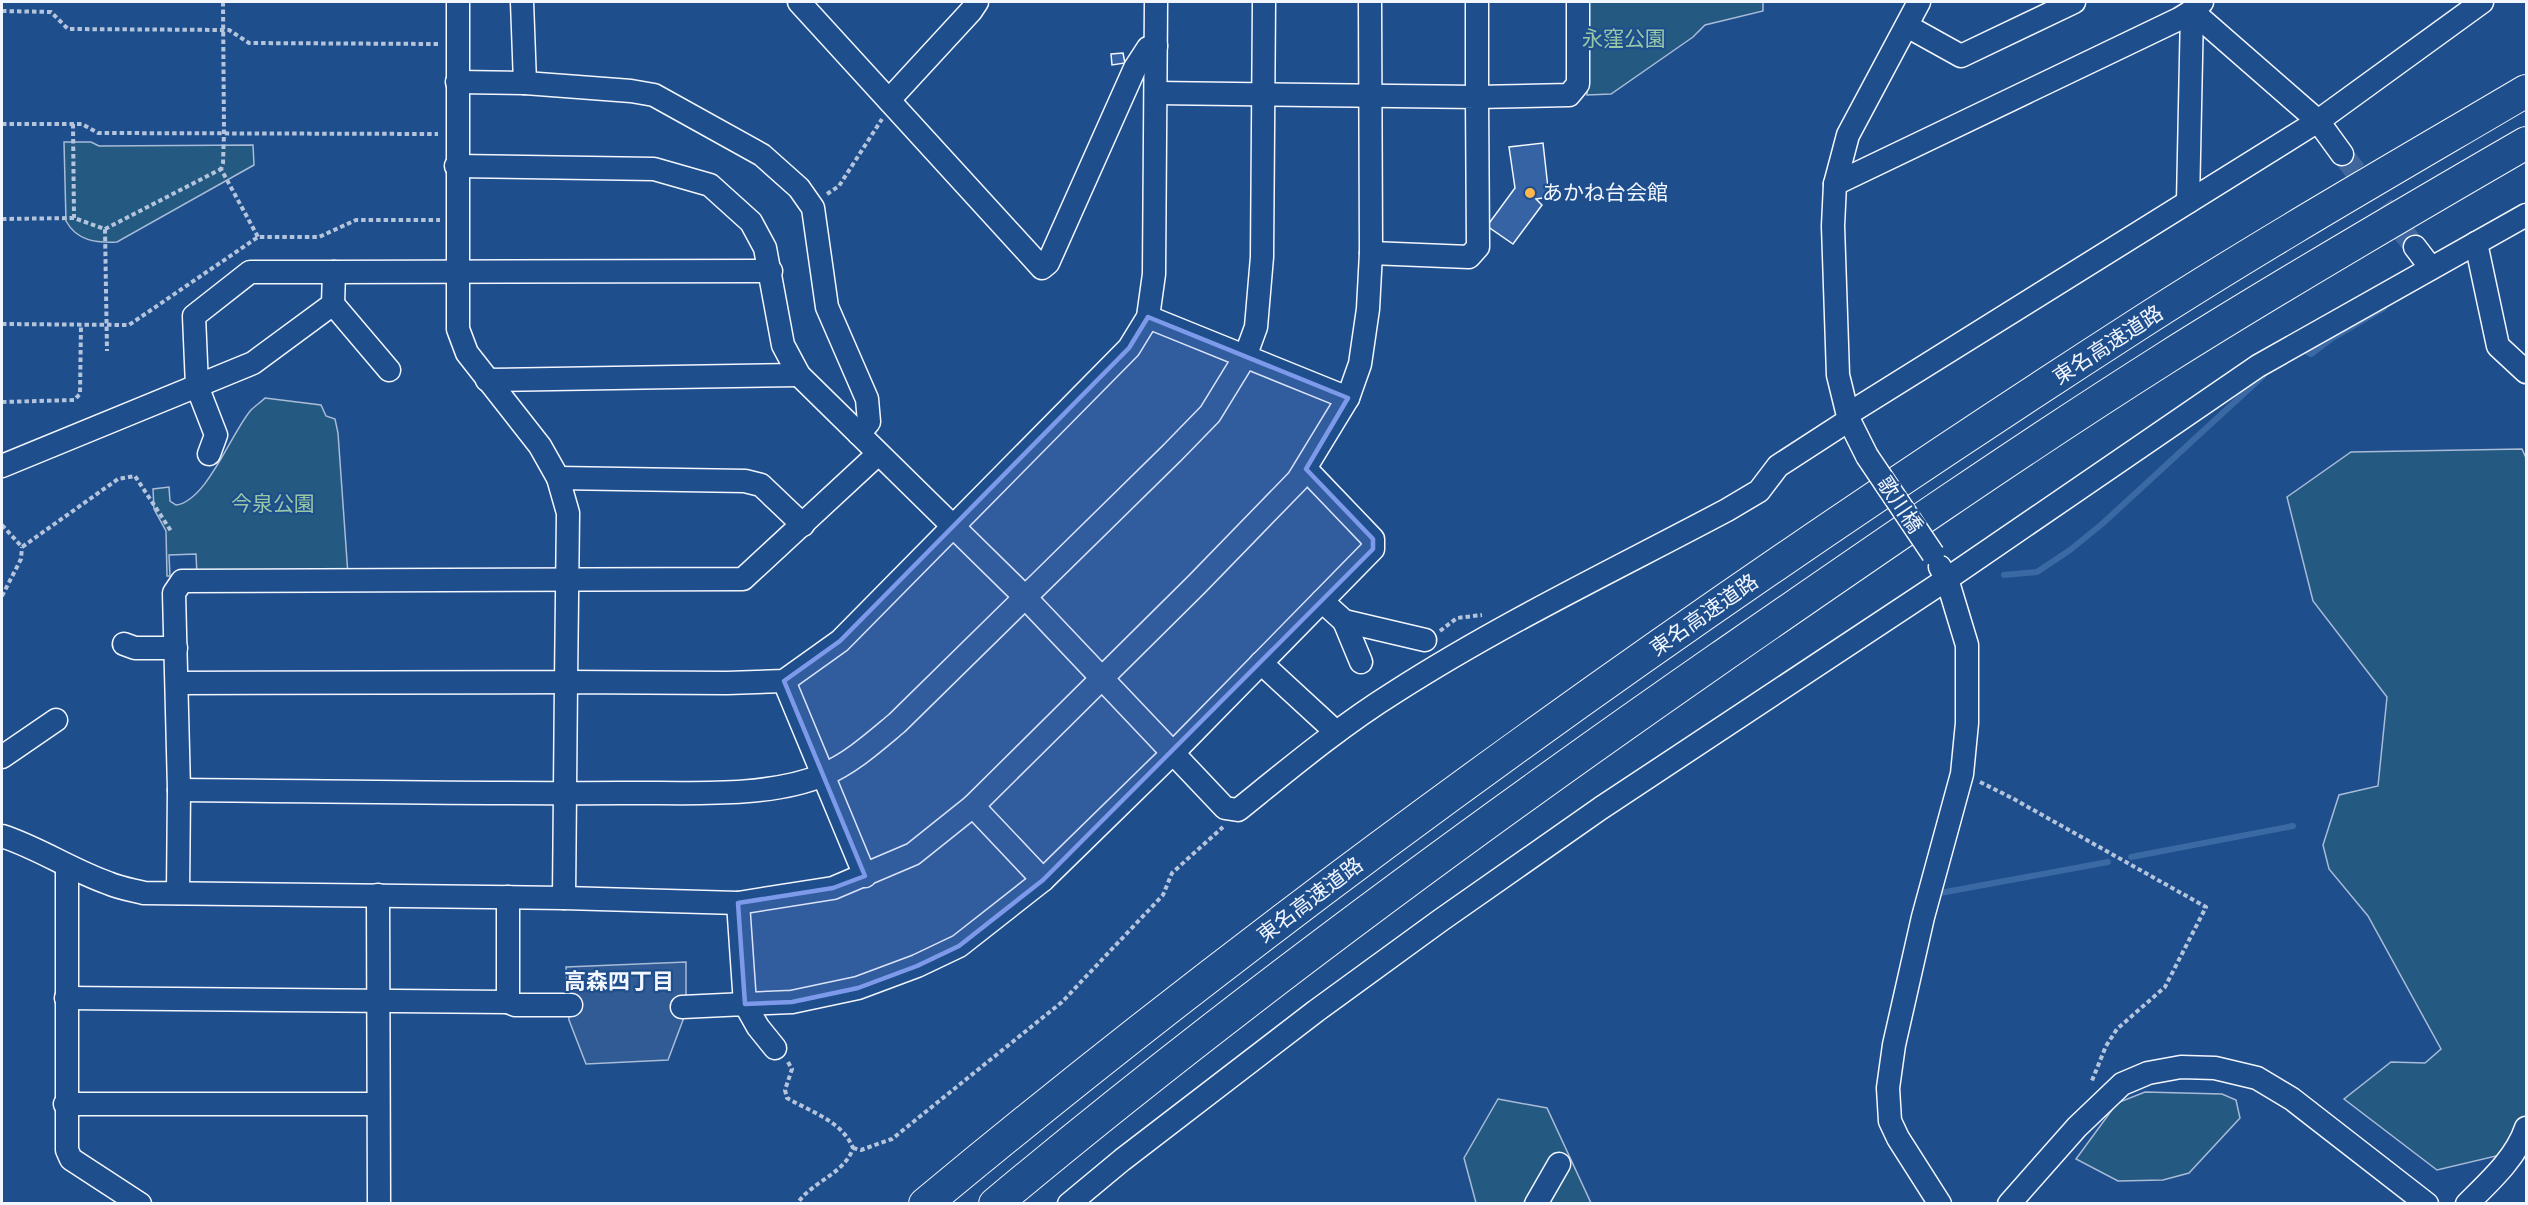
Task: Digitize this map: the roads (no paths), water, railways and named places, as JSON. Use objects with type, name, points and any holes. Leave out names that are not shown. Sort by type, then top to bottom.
[{"type":"highway","name":"東名高速道路","points":[[926,1203],[1027,1119],[1275,926],[1540,730],[1741,588],[2143,321],[2526,91]]},
{"type":"highway","name":"東名高速道路","points":[[994,1203],[1305,957],[1566,765],[1776,619],[1979,480],[2164,359],[2370,233],[2526,143]]},
{"type":"street","points":[[458,2],[456,166],[458,329],[467,353],[540,446],[558,478],[568,513],[564,898]]},
{"type":"street","points":[[522,2],[525,83]]},
{"type":"street","points":[[799,2],[1042,268],[1048,263],[1135,68],[1148,48],[1156,46]]},
{"type":"street","points":[[890,102],[977,2]]},
{"type":"street","points":[[177,683],[727,683],[784,681],[840,640],[1129,348],[1148,317],[1154,274],[1156,2]]},
{"type":"street","points":[[179,790],[725,792],[777,787],[822,776],[857,757],[897,723],[1210,414],[1245,357],[1256,327],[1262,257],[1264,2]]},
{"type":"street","points":[[2,836],[30,846],[67,866],[109,884],[144,893],[508,897],[738,903],[833,888],[913,854],[972,806],[1197,584],[1306,469],[1348,398],[1360,364],[1368,309],[1371,253],[1370,2]]},
{"type":"street","points":[[1371,253],[1469,257],[1478,247],[1477,2]]},
{"type":"street","points":[[1156,93],[1477,97],[1569,95],[1578,84],[1578,2]]},
{"type":"street","name":"歌川橋","points":[[1919,2],[1848,135],[1835,184],[1833,226],[1838,375],[1849,417],[1867,456],[1933,554],[1947,579],[1967,645],[1967,723],[1962,774],[1923,917],[1894,1045],[1888,1088],[1890,1121],[1898,1138],[1940,1203]]},
{"type":"street","points":[[1907,26],[1961,56],[2074,2]]},
{"type":"street","points":[[456,166],[654,170],[710,185],[751,222],[765,248],[783,345],[799,375],[1024,596],[1225,808],[1238,810],[1336,732],[1393,693],[1502,629],[1759,491],[1778,466],[1849,417],[2318,121],[2482,2]]},
{"type":"street","points":[[2197,6],[2318,121],[2342,154]]},
{"type":"street","points":[[1835,184],[2197,6]]},
{"type":"street","points":[[2188,202],[2197,6]]},
{"type":"street","points":[[457,82],[525,83],[631,91],[654,95],[762,155],[799,188],[813,208],[827,307],[867,399],[869,422],[859,434]]},
{"type":"street","points":[[1069,1203],[1307,1018],[1441,920],[1611,802],[1947,579],[2258,366],[2526,215]]},
{"type":"street","points":[[2475,243],[2498,346],[2526,372]]},
{"type":"street","points":[[2415,247],[2431,268]]},
{"type":"street","points":[[209,454],[216,435],[197,386],[194,316],[250,272],[771,271]]},
{"type":"street","points":[[334,272],[333,304],[389,370]]},
{"type":"street","points":[[2,466],[253,363],[333,304]]},
{"type":"street","points":[[1148,317],[1348,398]]},
{"type":"street","points":[[487,380],[799,375]]},
{"type":"street","points":[[178,893],[179,790],[174,594],[182,581],[743,579],[878,454]]},
{"type":"street","points":[[682,1007],[792,1002],[858,987],[917,966],[959,946],[1042,880],[1173,753],[1372,549],[1373,539],[1306,469]]},
{"type":"street","points":[[558,478],[745,481],[761,485],[803,525]]},
{"type":"street","points":[[1322,601],[1344,621],[1360,662]]},
{"type":"street","points":[[1344,621],[1425,640]]},
{"type":"street","points":[[124,644],[135,648],[176,648]]},
{"type":"street","points":[[1261,663],[1336,732]]},
{"type":"street","points":[[784,681],[865,876]]},
{"type":"street","points":[[2,757],[57,720]]},
{"type":"street","points":[[972,806],[1042,880]]},
{"type":"street","points":[[67,866],[65,1104],[67,1150],[71,1159],[140,1203]]},
{"type":"street","points":[[378,896],[379,1203]]},
{"type":"street","points":[[508,897],[508,1002]]},
{"type":"street","points":[[738,903],[745,1004],[758,1027],[775,1048]]},
{"type":"street","points":[[66,998],[379,1000],[571,1005]]},
{"type":"street","points":[[2009,1203],[2077,1127],[2122,1084],[2148,1073],[2181,1067],[2215,1068],[2257,1078],[2292,1099],[2427,1203]]},
{"type":"street","points":[[65,1104],[378,1104]]},
{"type":"street","points":[[2467,1203],[2495,1177],[2526,1128]]},
{"type":"street","points":[[1536,1203],[1559,1164]]},
{"type":"waterway","points":[[2301,349],[2311,354],[2331,339],[2384,308]]},
{"type":"waterway","points":[[2004,575],[2037,572],[2070,550],[2102,524],[2263,376]]},
{"type":"waterway","points":[[2131,857],[2293,826]]},
{"type":"waterway","points":[[1940,893],[2108,862]]},
{"type":"tunnel","points":[[2342,154],[2415,247]]},
{"type":"place","name":"あかね台会館","points":[[1530,193]]},
{"type":"district","name":"高森四丁目","points":[[619,981]]},
{"type":"park label","name":"永窪公園","points":[[1624,39]]},
{"type":"park label","name":"今泉公園","points":[[273,504]]}]
